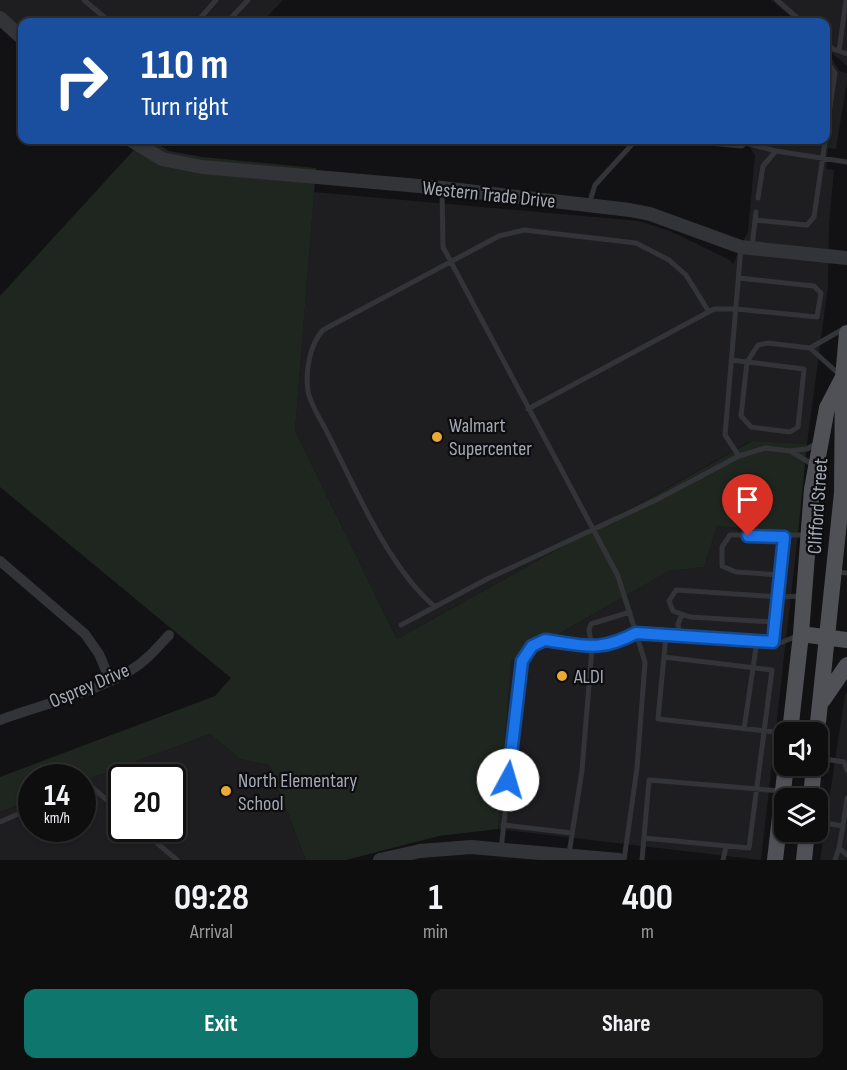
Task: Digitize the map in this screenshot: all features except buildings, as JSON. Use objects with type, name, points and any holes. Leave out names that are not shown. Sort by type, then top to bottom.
[{"type":"main road","name":"Clifford Street","points":[[818,722],[827,638],[840,572],[842,548],[847,333]]},
{"type":"main road","name":"Clifford Street","points":[[791,722],[816,467],[826,408],[845,378]]},
{"type":"main road","points":[[801,634],[847,640]]},
{"type":"main road","points":[[820,706],[838,674],[847,665]]},
{"type":"main road","points":[[775,860],[777,842]]},
{"type":"main road","points":[[807,842],[807,858]]},
{"type":"street","points":[[0,18],[18,34]]},
{"type":"street","name":"Western Trade Drive","points":[[138,144],[162,159],[202,167],[442,188],[589,205],[650,214],[746,248],[847,258]]},
{"type":"street","points":[[0,561],[85,634],[99,654],[110,680]]},
{"type":"street","name":"Osprey Drive","points":[[0,720],[110,680],[131,670],[150,656],[169,635]]},
{"type":"street","points":[[380,860],[435,855],[471,847],[618,860]]},
{"type":"lane","points":[[84,0],[105,18]]},
{"type":"lane","points":[[200,18],[216,0]]},
{"type":"lane","points":[[232,18],[248,0]]},
{"type":"lane","points":[[777,0],[797,18]]},
{"type":"lane","points":[[839,51],[846,0]]},
{"type":"lane","points":[[830,45],[847,54]]},
{"type":"lane","points":[[830,66],[835,73],[830,94]]},
{"type":"lane","points":[[589,205],[595,185],[632,144]]},
{"type":"lane","points":[[720,144],[742,146],[744,144]]},
{"type":"lane","points":[[756,144],[776,151],[847,162]]},
{"type":"lane","points":[[755,220],[807,225],[814,218],[824,144]]},
{"type":"lane","points":[[758,198],[763,166],[776,151]]},
{"type":"lane","points":[[442,188],[443,247],[618,576],[645,662],[637,768],[624,860]]},
{"type":"lane","points":[[739,456],[725,435],[739,278],[756,212]]},
{"type":"lane","points":[[435,607],[418,592],[357,493],[308,392],[308,377],[315,339],[323,330],[499,236],[515,231],[636,243],[669,260],[686,275],[709,312]]},
{"type":"lane","points":[[528,409],[714,309],[817,317],[820,312],[821,293],[814,286],[739,278]]},
{"type":"lane","points":[[810,348],[847,327]]},
{"type":"lane","points":[[731,360],[747,362],[804,369],[798,427],[795,430],[751,428],[741,416],[747,362],[761,343],[810,348],[845,378]]},
{"type":"lane","points":[[401,625],[739,456],[765,448],[790,452],[807,449],[821,440]]},
{"type":"lane","points":[[790,452],[816,467]]},
{"type":"lane","points":[[781,575],[736,573],[723,566],[722,547],[730,535],[784,537],[808,535]]},
{"type":"lane","points":[[773,642],[784,537]]},
{"type":"lane","points":[[774,622],[682,614],[673,611],[669,601],[676,590],[779,597],[804,596]]},
{"type":"lane","points":[[569,856],[585,738],[592,648],[589,630],[591,624],[630,612]]},
{"type":"lane","points":[[679,636],[678,624],[682,614]]},
{"type":"lane","points":[[501,850],[522,661],[532,646],[545,640],[592,648],[625,639],[636,633],[780,643],[801,634]]},
{"type":"lane","points":[[666,635],[658,720],[774,732]]},
{"type":"lane","points":[[744,729],[757,641]]},
{"type":"lane","points":[[644,838],[749,848],[772,670],[664,657]]},
{"type":"lane","points":[[828,759],[845,761],[847,770]]},
{"type":"lane","points":[[642,860],[649,780],[774,790]]},
{"type":"lane","points":[[96,791],[108,801]]},
{"type":"lane","points":[[835,860],[847,798]]},
{"type":"lane","points":[[0,822],[18,814]]},
{"type":"lane","points":[[828,824],[843,826]]},
{"type":"lane","points":[[503,825],[572,833]]},
{"type":"lane","points":[[156,842],[177,860]]},
{"type":"lane","points":[[723,860],[726,846]]},
{"type":"lane","points":[[839,848],[847,855]]},
{"type":"shaded area","points":[[0,0],[283,0],[266,18],[18,18],[18,40],[0,24]]},
{"type":"shaded area","points":[[771,0],[847,0],[847,66],[830,51],[830,18],[792,18]]},
{"type":"shaded area","points":[[830,57],[839,71],[847,73],[836,149],[828,148],[826,169],[834,170],[829,226],[828,286],[807,444],[751,441],[397,639],[295,431],[314,192],[639,221],[670,231],[730,260],[733,264],[748,231],[755,155],[748,144],[830,144]]},
{"type":"shaded area","points":[[139,144],[158,144],[169,151],[202,157],[316,168],[295,431],[397,639],[752,441],[807,444],[798,534],[717,526],[704,567],[669,571],[511,661],[498,829],[439,836],[346,860],[306,860],[269,765],[240,759],[210,734],[129,764],[108,764],[108,772],[96,776],[96,764],[35,764],[215,696],[231,678],[0,487],[0,296]]},
{"type":"shaded area","points":[[717,526],[798,534],[777,722],[774,722],[774,745],[761,860],[498,829],[511,661],[669,571],[704,567]]},
{"type":"shaded area","points":[[847,692],[847,860],[820,860],[823,842],[828,842],[828,807]]},
{"type":"shaded area","name":"North Elementary School","points":[[210,734],[240,759],[269,765],[306,860],[0,860],[0,812],[18,805],[18,842],[96,842],[96,776],[108,772],[108,842],[186,842],[186,764],[129,764]]},
{"type":"shaded area","points":[[18,770],[18,805],[0,812],[0,777]]},
{"type":"place","name":"Walmart Supercenter","points":[[437,437]]},
{"type":"place","name":"ALDI","points":[[562,676]]},
{"type":"place","name":"North Elementary School","points":[[226,791]]},
{"type":"route","points":[[508,780],[522,661],[532,646],[539,641],[555,641],[588,648],[601,647],[636,633],[773,642],[784,537],[748,536]]}]
